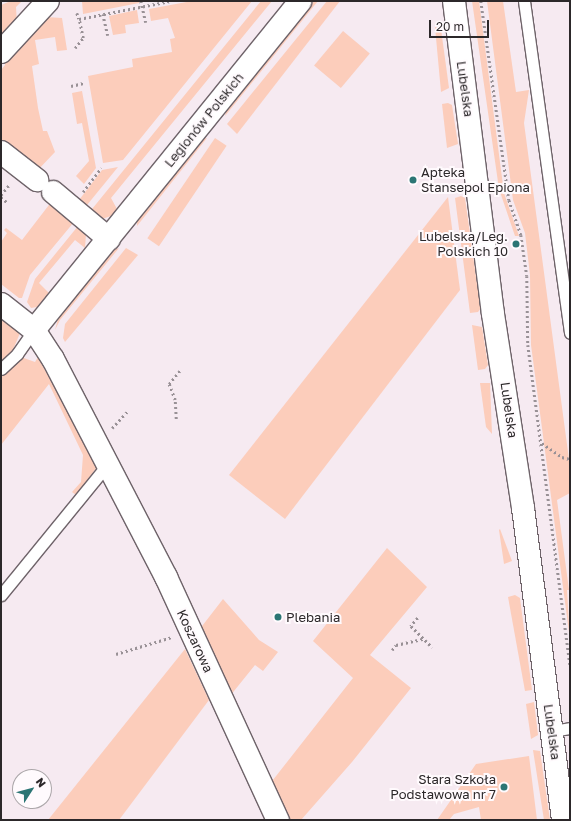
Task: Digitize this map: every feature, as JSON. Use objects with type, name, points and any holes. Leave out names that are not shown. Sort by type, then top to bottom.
[{"type":"street","points":[[1,52],[48,1]]},
{"type":"street","name":"Legionów Polskich","points":[[34,330],[300,1]]},
{"type":"street","name":"Lubelska","points":[[454,1],[494,314],[561,730],[563,820]]},
{"type":"street","points":[[1,152],[109,239]]},
{"type":"street","name":"Koszarowa","points":[[1,304],[34,330],[108,464],[166,577],[278,820]]},
{"type":"lane","points":[[524,1],[570,333]]},
{"type":"lane","name":"Legionów Polskich","points":[[1,369],[17,354],[34,330]]},
{"type":"lane","points":[[1,595],[108,464]]},
{"type":"path","points":[[141,1],[146,22]]},
{"type":"path","points":[[79,19],[170,1]]},
{"type":"path","points":[[481,1],[509,200],[521,235],[525,262],[528,345],[570,665]]},
{"type":"path","points":[[75,48],[83,38],[78,13]]},
{"type":"path","points":[[103,14],[108,36]]},
{"type":"path","points":[[70,86],[84,83]]},
{"type":"path","points":[[80,197],[101,168]]},
{"type":"path","points":[[1,198],[8,203]]},
{"type":"path","points":[[176,419],[175,400],[169,384],[181,369]]},
{"type":"path","points":[[108,432],[127,412]]},
{"type":"path","points":[[541,443],[562,457],[570,460]]},
{"type":"path","points":[[418,618],[411,626],[432,647]]},
{"type":"path","points":[[116,654],[178,634]]},
{"type":"path","points":[[392,650],[396,645],[423,639]]},
{"type":"shaded area","points":[[11,1],[22,1],[16,7],[17,25],[5,38],[1,34],[1,5]]},
{"type":"shaded area","points":[[82,1],[139,1],[139,3],[83,14]]},
{"type":"shaded area","points":[[192,1],[252,1],[123,160],[103,163],[88,76],[133,67],[132,59],[172,52],[170,39],[175,38],[168,18],[151,21],[149,9]]},
{"type":"shaded area","points":[[261,1],[272,1],[111,198],[117,209],[111,216],[102,219],[88,214]]},
{"type":"shaded area","points":[[314,1],[318,1],[225,116],[227,108]]},
{"type":"shaded area","points":[[327,1],[340,1],[237,134],[227,124]]},
{"type":"shaded area","points":[[472,1],[479,1],[504,193],[519,236],[515,236],[499,189]]},
{"type":"shaded area","points":[[487,1],[503,1],[516,92],[529,90],[524,123],[570,467],[570,493],[557,500],[569,590],[567,590],[570,640],[531,345],[530,275],[525,233],[513,200]]},
{"type":"shaded area","points":[[137,10],[139,23],[125,25],[126,33],[113,35],[109,16]]},
{"type":"shaded area","points":[[46,17],[62,18],[67,50],[57,51],[55,37],[35,40],[39,64],[32,66],[38,108],[43,131],[47,131],[55,152],[36,172],[1,144],[1,70],[5,65],[5,56]]},
{"type":"shaded area","points":[[435,27],[441,29],[449,88],[441,92]]},
{"type":"shaded area","points":[[343,31],[370,53],[341,88],[314,65]]},
{"type":"shaded area","points":[[82,91],[96,168],[84,184],[76,176],[89,161],[82,123],[77,124],[72,93]]},
{"type":"shaded area","points":[[448,103],[452,105],[458,144],[447,148],[442,104]]},
{"type":"shaded area","points":[[207,138],[137,226],[137,219],[203,139]]},
{"type":"shaded area","points":[[215,138],[227,146],[159,246],[147,238]]},
{"type":"shaded area","points":[[118,167],[83,210],[76,204],[102,170]]},
{"type":"shaded area","points":[[461,196],[465,198],[481,308],[478,312],[470,313],[455,198]]},
{"type":"shaded area","points":[[448,197],[460,290],[285,519],[229,475]]},
{"type":"shaded area","points":[[52,201],[74,222],[30,275],[22,298],[19,298],[1,284],[1,242],[7,233],[4,230],[6,228],[22,240]]},
{"type":"shaded area","points":[[78,226],[86,234],[85,248],[75,240],[39,283],[49,293],[37,307],[31,308],[27,302],[35,279]]},
{"type":"shaded area","points":[[119,248],[60,320],[55,330],[59,315],[110,251]]},
{"type":"shaded area","points":[[126,248],[138,255],[65,342],[63,338],[65,324]]},
{"type":"shaded area","points":[[1,318],[20,333],[13,350],[1,362]]},
{"type":"shaded area","points":[[472,325],[482,327],[488,365],[485,369],[478,370]]},
{"type":"shaded area","points":[[21,357],[35,362],[38,357],[97,467],[76,495],[72,492],[81,482],[83,455],[49,384],[1,445],[1,377]]},
{"type":"shaded area","points":[[480,383],[490,383],[492,434],[486,427]]},
{"type":"shaded area","points":[[500,529],[512,561],[504,564],[499,530]]},
{"type":"shaded area","points":[[387,548],[427,587],[370,655],[411,688],[352,762],[301,820],[286,820],[269,785],[353,678],[313,641]]},
{"type":"shaded area","points":[[515,595],[520,598],[532,690],[525,691],[508,597]]},
{"type":"shaded area","points":[[223,599],[259,640],[278,652],[263,671],[255,665],[230,696],[199,630]]},
{"type":"shaded area","points":[[185,649],[209,700],[119,820],[48,820]]},
{"type":"shaded area","points":[[534,702],[538,735],[531,739],[526,704]]},
{"type":"shaded area","points":[[533,750],[540,751],[550,820],[544,820]]},
{"type":"shaded area","points":[[529,756],[537,820],[481,820],[479,807],[454,814],[449,820],[437,820],[476,764]]},
{"type":"place","name":"Apteka Stansepol Epiona","points":[[413,180]]},
{"type":"place","name":"Lubelska/Leg. Polskich 10","points":[[516,244]]},
{"type":"place","name":"Plebania","points":[[278,617]]},
{"type":"place","name":"Stara Szkoła Podstawowa nr 7","points":[[504,787]]}]
